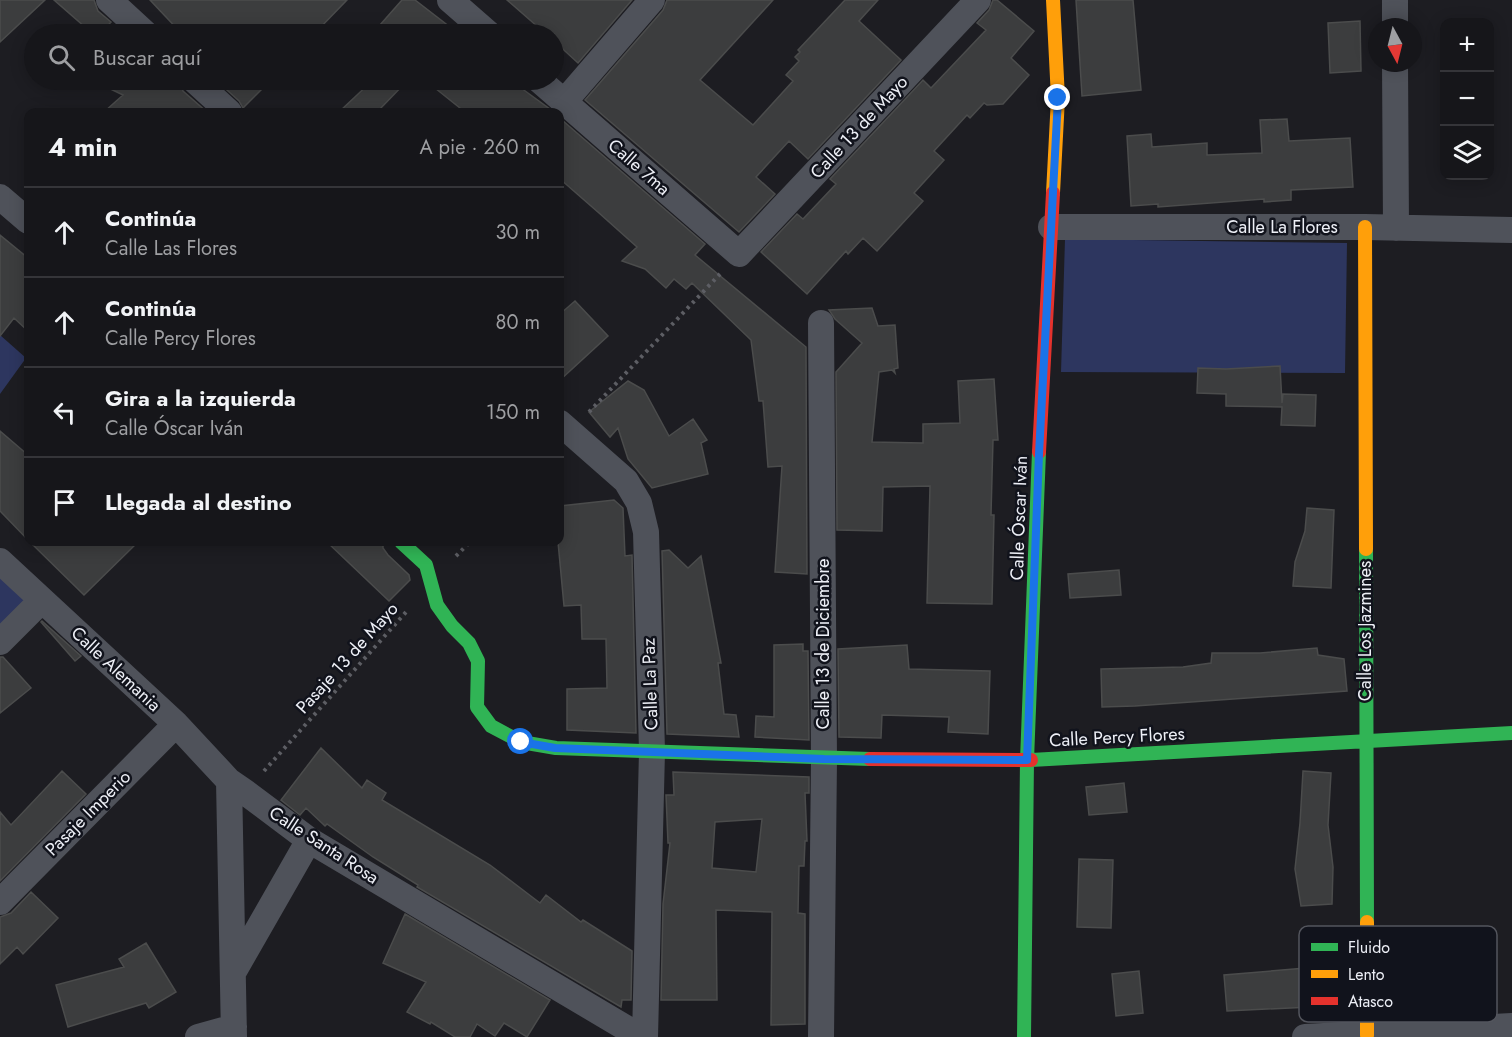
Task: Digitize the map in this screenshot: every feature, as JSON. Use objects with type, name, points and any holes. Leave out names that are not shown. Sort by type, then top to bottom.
[{"type":"street","points":[[109,0],[135,24]]},
{"type":"street","points":[[450,0],[478,24]]},
{"type":"street","points":[[564,102],[652,0]]},
{"type":"street","name":"Calle 13 de Mayo","points":[[739,254],[978,0]]},
{"type":"street","name":"Calle Óscar Iván","points":[[1024,1037],[1027,760],[1039,454],[1058,98],[1053,0]]},
{"type":"street","points":[[1395,0],[1395,18]]},
{"type":"street","points":[[1395,72],[1395,228]]},
{"type":"street","points":[[205,90],[225,108]]},
{"type":"street","name":"Calle 7ma","points":[[550,90],[739,254]]},
{"type":"street","points":[[0,197],[24,218]]},
{"type":"street","name":"Calle La Flores","points":[[1051,227],[1365,227],[1512,230]]},
{"type":"street","name":"Calle Los Jazmines","points":[[1365,227],[1366,926]]},
{"type":"street","name":"Calle 13 de Diciembre","points":[[821,323],[824,759],[821,1037]]},
{"type":"street","name":"Calle La Paz","points":[[565,428],[626,481],[639,502],[646,532],[652,751],[643,1037]]},
{"type":"street","name":"Calle Percy Flores","points":[[405,546],[426,565],[437,605],[452,626],[469,643],[478,661],[477,707],[491,726],[521,742],[555,748],[824,759],[1027,760],[1512,733]]},
{"type":"street","name":"Calle Alemania","points":[[0,561],[176,724],[237,787]]},
{"type":"street","points":[[0,642],[42,600]]},
{"type":"street","name":"Pasaje Imperio","points":[[0,902],[176,724]]},
{"type":"street","points":[[198,1037],[234,1032],[237,787]]},
{"type":"street","name":"Calle Santa Rosa","points":[[237,787],[309,840],[643,1037]]},
{"type":"street","points":[[233,971],[309,840]]},
{"type":"street","name":"Calle Los Jazmines","points":[[1367,1022],[1367,1035]]},
{"type":"street","points":[[1305,1037],[1512,1026]]},
{"type":"path","points":[[565,428],[739,254]]},
{"type":"path","name":"Pasaje 13 de Mayo","points":[[237,787],[466,546]]},
{"type":"shaded area","points":[[1065,239],[1347,243],[1345,373],[1061,372]]},
{"type":"shaded area","points":[[0,335],[24,356],[24,361],[0,394]]},
{"type":"shaded area","points":[[0,555],[43,595],[0,638]]},
{"type":"building","points":[[0,0],[45,0],[0,42]]},
{"type":"building","points":[[54,0],[94,0],[98,11],[111,22],[109,24],[82,24]]},
{"type":"building","points":[[150,0],[347,0],[324,24],[173,24]]},
{"type":"building","points":[[402,0],[415,0],[446,24],[381,24]]},
{"type":"building","points":[[507,0],[632,0],[578,63],[564,50],[564,24],[535,24]]},
{"type":"building","points":[[667,0],[773,0],[700,80],[753,125],[793,81],[786,75],[799,61],[795,57],[800,52],[798,50],[845,0],[878,0],[859,21],[901,60],[808,159],[789,141],[756,177],[775,194],[739,232],[585,100],[663,10]]},
{"type":"building","points":[[993,0],[997,0],[1034,31],[1011,58],[1029,75],[1003,104],[987,105],[984,103],[970,118],[967,115],[934,151],[944,160],[914,193],[923,201],[877,251],[863,238],[848,254],[846,251],[807,294],[761,252],[797,214],[803,219],[836,184],[830,179],[923,80],[931,88],[986,30],[977,23],[989,10]]},
{"type":"building","points":[[1076,0],[1133,0],[1141,90],[1082,96]]},
{"type":"building","points":[[1360,21],[1361,71],[1330,73],[1328,23]]},
{"type":"building","points":[[113,90],[183,90],[202,108],[108,108],[123,95]]},
{"type":"building","points":[[227,90],[261,90],[243,108]]},
{"type":"building","points":[[362,90],[398,90],[381,108],[343,108]]},
{"type":"building","points":[[438,90],[524,90],[548,108],[460,108]]},
{"type":"building","points":[[1287,119],[1289,141],[1350,138],[1353,187],[1291,190],[1291,200],[1264,202],[1264,199],[1158,207],[1158,204],[1131,206],[1127,136],[1151,134],[1152,147],[1207,143],[1207,155],[1262,153],[1260,120]]},
{"type":"building","points":[[564,122],[705,244],[695,255],[806,347],[807,574],[775,572],[782,466],[768,467],[763,401],[759,401],[751,340],[692,283],[686,289],[674,279],[666,288],[645,269],[622,261],[637,247],[564,183]]},
{"type":"building","points":[[0,235],[24,255],[24,327],[14,318],[0,336]]},
{"type":"building","points":[[575,301],[608,336],[564,376],[564,311]]},
{"type":"building","points":[[872,308],[878,326],[895,325],[898,368],[894,369],[895,373],[892,370],[879,372],[872,442],[923,443],[923,424],[960,423],[958,381],[994,379],[998,440],[993,440],[992,604],[927,603],[930,486],[883,487],[882,531],[837,530],[836,372],[862,343],[835,319],[829,310]]},
{"type":"building","points":[[1280,366],[1282,403],[1283,394],[1316,395],[1315,426],[1281,425],[1282,407],[1226,406],[1226,394],[1197,393],[1198,368]]},
{"type":"building","points":[[628,381],[644,390],[669,436],[693,419],[707,440],[701,443],[708,474],[652,488],[628,459],[618,428],[610,437],[589,412]]},
{"type":"building","points":[[0,431],[24,452],[24,536],[0,511]]},
{"type":"building","points":[[614,500],[623,508],[625,556],[632,555],[636,733],[567,730],[567,689],[607,688],[606,639],[582,639],[581,605],[564,606],[558,546],[564,546],[564,506]]},
{"type":"building","points":[[1307,508],[1334,510],[1331,588],[1293,586],[1295,562],[1305,531]]},
{"type":"building","points":[[34,546],[134,546],[84,595]]},
{"type":"building","points":[[331,546],[383,546],[388,555],[409,575],[410,580],[389,601]]},
{"type":"building","points":[[669,550],[688,568],[701,556],[721,663],[718,663],[724,714],[736,715],[739,737],[667,734],[662,551]]},
{"type":"building","points":[[1119,570],[1121,595],[1070,598],[1068,574]]},
{"type":"building","points":[[42,621],[81,656],[75,661]]},
{"type":"building","points":[[803,644],[803,651],[808,651],[809,740],[755,737],[756,716],[774,717],[774,645]]},
{"type":"building","points":[[907,645],[909,669],[990,671],[988,734],[948,732],[949,717],[882,715],[881,738],[839,737],[838,649]]},
{"type":"building","points":[[1317,648],[1318,655],[1344,659],[1347,691],[1102,707],[1101,669],[1183,667],[1211,663],[1212,653],[1260,653]]},
{"type":"building","points":[[0,657],[3,657],[31,688],[0,713]]},
{"type":"building","points":[[321,748],[362,788],[367,780],[386,793],[382,800],[490,865],[540,903],[546,895],[581,922],[583,920],[632,951],[631,1000],[622,1000],[621,1007],[417,887],[418,885],[327,824],[325,826],[306,808],[300,815],[281,800]]},
{"type":"building","points":[[62,771],[86,794],[0,881],[0,812],[11,825]]},
{"type":"building","points":[[1303,771],[1331,773],[1328,825],[1333,867],[1332,904],[1301,906],[1295,869]]},
{"type":"building","points":[[673,772],[809,777],[809,793],[805,793],[807,841],[805,841],[804,866],[799,866],[798,913],[805,914],[805,1024],[771,1025],[772,912],[716,910],[717,1000],[661,1000],[663,904],[670,843],[668,843],[666,795],[674,795]],"holes":[[[762,819],[756,872],[712,868],[715,822]]]},
{"type":"building","points":[[1124,783],[1127,812],[1089,815],[1086,787]]},
{"type":"building","points":[[1079,859],[1113,860],[1111,928],[1077,927]]},
{"type":"building","points":[[31,892],[58,918],[23,954],[17,947],[0,964],[0,917],[11,913]]},
{"type":"building","points":[[405,914],[550,1000],[527,1037],[504,1023],[495,1036],[477,1024],[470,1037],[455,1037],[431,1022],[430,1024],[407,1012],[426,982],[383,963]]},
{"type":"building","points":[[146,943],[176,992],[149,1008],[146,1003],[68,1027],[56,985],[124,967],[119,959]]},
{"type":"building","points":[[1299,969],[1299,1008],[1227,1011],[1224,975]]},
{"type":"building","points":[[1139,971],[1143,1013],[1116,1016],[1112,974]]},
{"type":"traffic: fast","points":[[1024,1037],[1027,760],[1039,452]]},
{"type":"traffic: fast","points":[[405,546],[426,565],[437,605],[452,626],[469,643],[478,661],[477,707],[491,726],[521,742],[556,748],[870,759]]},
{"type":"traffic: fast","points":[[1366,549],[1367,922]]},
{"type":"traffic: fast","points":[[1031,760],[1512,733]]},
{"type":"traffic: slow","points":[[1053,0],[1058,98],[1053,193]]},
{"type":"traffic: slow","points":[[1365,227],[1366,549]]},
{"type":"traffic: slow","points":[[1367,1022],[1367,1035]]},
{"type":"traffic: jam","points":[[1039,452],[1053,193]]},
{"type":"traffic: jam","points":[[870,759],[1031,760]]},
{"type":"route","points":[[521,742],[555,748],[824,759],[1027,760],[1039,454],[1058,98]]}]
